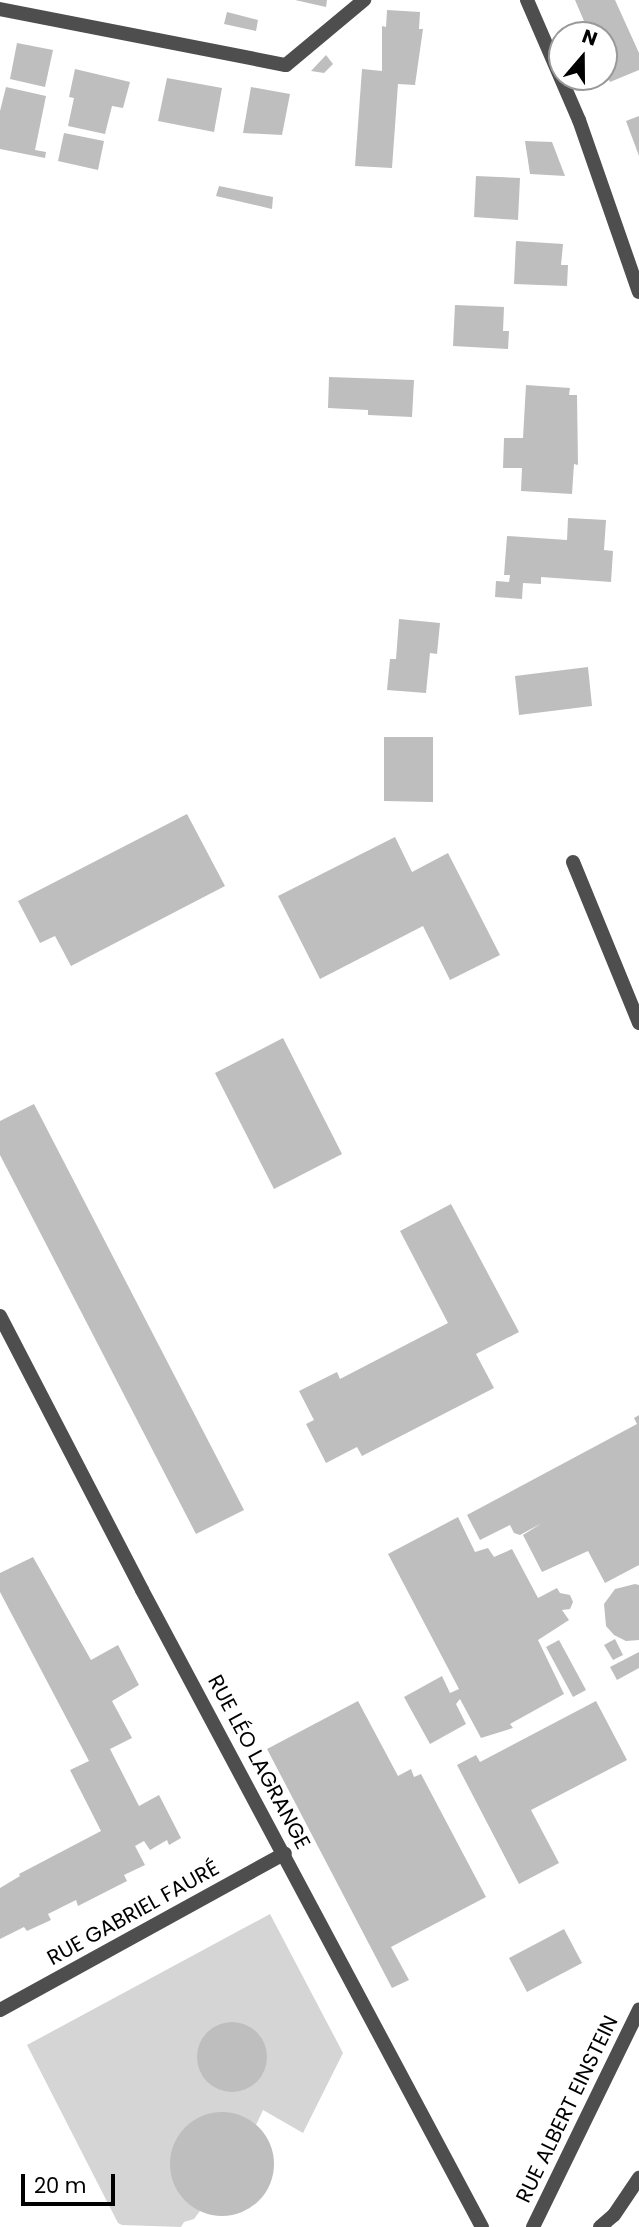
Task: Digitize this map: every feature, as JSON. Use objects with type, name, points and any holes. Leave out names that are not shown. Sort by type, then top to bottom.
[{"type":"street","points":[[0,9],[286,65],[364,0]]},
{"type":"street","points":[[527,0],[579,120],[639,292]]},
{"type":"street","points":[[573,862],[639,1023]]},
{"type":"street","name":"RUE LÉO LAGRANGE","points":[[0,1316],[142,1590],[285,1853],[482,2227]]},
{"type":"street","name":"RUE GABRIEL FAURÉ","points":[[0,2010],[285,1853]]},
{"type":"street","name":"RUE ALBERT EINSTEIN","points":[[533,2227],[639,2010]]},
{"type":"street","points":[[600,2227],[614,2215],[639,2178]]},
{"type":"shaded area","points":[[270,1914],[343,2053],[303,2133],[263,2110],[256,2125],[240,2116],[223,2113],[197,2119],[183,2130],[174,2145],[171,2172],[181,2196],[200,2211],[194,2219],[184,2222],[181,2227],[122,2225],[118,2223],[27,2045]]},
{"type":"building","points":[[295,0],[327,0],[326,7]]},
{"type":"building","points":[[575,0],[615,0],[639,53],[639,70],[618,79],[618,21],[584,21]]},
{"type":"building","points":[[387,10],[420,12],[419,29],[423,29],[415,85],[398,84],[392,168],[355,166],[362,69],[382,71],[382,26],[386,27]]},
{"type":"building","points":[[227,12],[258,20],[256,31],[224,24]]},
{"type":"building","points":[[17,43],[53,50],[45,87],[10,79]]},
{"type":"building","points":[[326,55],[333,64],[324,73],[311,71]]},
{"type":"building","points":[[75,69],[130,82],[123,108],[112,106],[105,134],[68,126],[74,98],[69,97]]},
{"type":"building","points":[[167,78],[222,88],[214,132],[158,121]]},
{"type":"building","points":[[6,87],[46,96],[35,150],[46,152],[45,158],[0,149],[0,111]]},
{"type":"building","points":[[251,87],[290,94],[282,135],[243,133]]},
{"type":"building","points":[[639,116],[639,156],[626,121]]},
{"type":"building","points":[[64,133],[104,141],[98,170],[58,161]]},
{"type":"building","points":[[525,141],[552,142],[565,176],[530,174]]},
{"type":"building","points":[[476,176],[520,178],[518,220],[474,217]]},
{"type":"building","points":[[219,186],[273,197],[272,209],[216,196]]},
{"type":"building","points":[[516,241],[563,244],[561,265],[568,265],[567,286],[514,284]]},
{"type":"building","points":[[455,305],[504,307],[503,331],[509,331],[508,349],[453,346]]},
{"type":"building","points":[[329,377],[414,380],[412,417],[368,415],[368,410],[328,408]]},
{"type":"building","points":[[526,385],[570,388],[569,395],[577,395],[578,465],[574,464],[572,494],[521,491],[522,468],[503,468],[504,438],[523,438]]},
{"type":"building","points":[[568,518],[606,520],[604,550],[613,551],[611,582],[541,577],[541,584],[523,583],[522,599],[495,597],[496,581],[509,582],[510,575],[504,575],[507,536],[567,540]]},
{"type":"building","points":[[399,619],[440,623],[437,654],[430,653],[426,693],[387,690],[390,659],[396,659]]},
{"type":"building","points":[[588,667],[592,706],[519,715],[515,676]]},
{"type":"building","points":[[384,737],[433,737],[433,802],[384,801]]},
{"type":"building","points":[[187,814],[225,886],[71,966],[55,936],[40,943],[18,901]]},
{"type":"building","points":[[395,837],[412,872],[448,853],[500,955],[450,980],[423,926],[320,979],[278,896]]},
{"type":"building","points":[[283,1038],[342,1154],[274,1189],[215,1073]]},
{"type":"building","points":[[34,1104],[244,1510],[196,1534],[0,1155],[0,1121]]},
{"type":"building","points":[[451,1204],[519,1332],[476,1354],[494,1388],[362,1456],[357,1447],[326,1463],[306,1424],[314,1420],[299,1391],[337,1372],[340,1379],[448,1323],[400,1231]]},
{"type":"building","points":[[639,1415],[639,1565],[605,1583],[588,1551],[542,1572],[523,1535],[542,1523],[520,1535],[514,1533],[510,1525],[480,1540],[467,1515],[637,1424],[634,1418]]},
{"type":"building","points":[[458,1517],[475,1552],[488,1548],[494,1557],[512,1549],[538,1598],[557,1588],[560,1593],[570,1595],[573,1602],[570,1609],[562,1610],[569,1620],[538,1640],[564,1694],[510,1724],[513,1728],[481,1738],[460,1699],[456,1704],[466,1724],[430,1744],[404,1697],[442,1676],[450,1693],[459,1689],[388,1554]]},
{"type":"building","points":[[33,1557],[91,1660],[118,1645],[139,1685],[112,1701],[132,1738],[110,1749],[139,1806],[159,1795],[181,1838],[169,1845],[167,1840],[150,1850],[144,1841],[135,1846],[145,1865],[124,1875],[127,1881],[78,1906],[76,1900],[48,1914],[51,1920],[27,1931],[24,1927],[0,1939],[0,1888],[20,1876],[19,1874],[101,1831],[70,1770],[89,1761],[0,1592],[0,1573]]},
{"type":"building","points":[[639,1585],[639,1640],[626,1641],[614,1635],[606,1626],[604,1604],[615,1589]]},
{"type":"building","points":[[615,1639],[623,1655],[613,1660],[604,1645]]},
{"type":"building","points":[[559,1640],[586,1690],[573,1697],[546,1647]]},
{"type":"building","points":[[639,1652],[639,1668],[617,1680],[610,1667]]},
{"type":"building","points":[[358,1701],[398,1776],[411,1769],[414,1777],[421,1774],[486,1897],[391,1947],[409,1980],[392,1988],[267,1749]]},
{"type":"building","points":[[596,1701],[627,1760],[531,1810],[559,1863],[519,1884],[457,1765],[476,1755],[480,1762]]},
{"type":"building","points":[[564,1929],[582,1963],[527,1992],[509,1958]]},
{"type":"building","points":[[232,2022],[257,2032],[267,2057],[257,2082],[232,2092],[207,2082],[197,2057],[207,2032]]},
{"type":"building","points":[[222,2112],[242,2116],[265,2135],[270,2144],[274,2164],[270,2184],[251,2207],[242,2212],[222,2216],[202,2212],[179,2193],[174,2184],[170,2164],[174,2144],[193,2121],[202,2116]]}]
